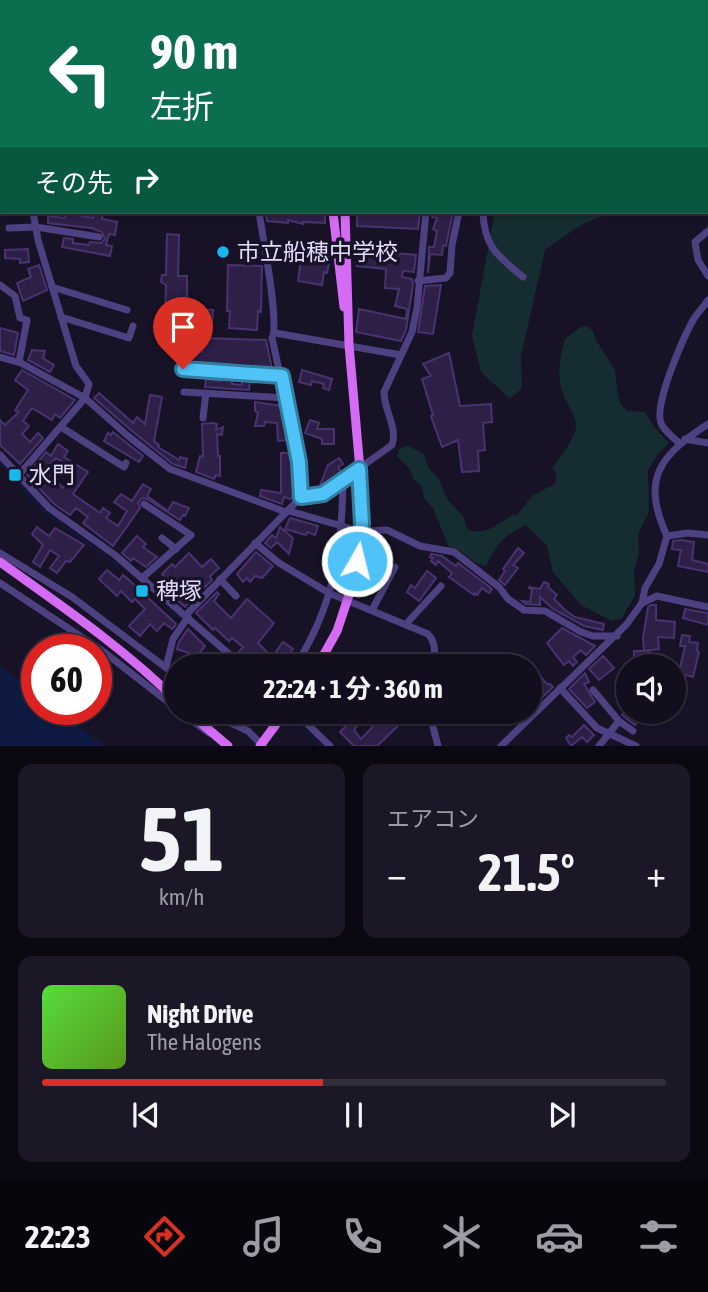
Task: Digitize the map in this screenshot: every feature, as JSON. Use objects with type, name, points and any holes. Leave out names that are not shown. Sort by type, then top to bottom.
[{"type":"main road","points":[[333,214],[341,293],[348,329]]},
{"type":"main road","points":[[324,654],[337,631],[351,589],[362,524],[348,329],[345,214]]},
{"type":"main road","points":[[0,562],[85,624],[164,693]]},
{"type":"main road","points":[[201,724],[228,746]]},
{"type":"main road","points":[[262,746],[277,724]]},
{"type":"street","points":[[19,475],[85,398],[89,384],[76,366],[33,214]]},
{"type":"street","points":[[259,214],[275,333],[272,338],[299,462],[301,497]]},
{"type":"street","points":[[169,654],[173,639],[187,616],[301,497],[323,494],[392,445],[396,435],[384,401],[384,392],[412,332],[417,308],[426,214]]},
{"type":"street","points":[[418,281],[446,278],[450,273],[459,214]]},
{"type":"street","points":[[483,214],[487,240],[496,254],[523,277]]},
{"type":"street","points":[[9,228],[36,227],[99,237]]},
{"type":"street","points":[[708,231],[695,242],[698,260],[708,276]]},
{"type":"street","points":[[0,285],[15,296],[20,318],[27,320],[19,362]]},
{"type":"street","points":[[52,287],[127,310]]},
{"type":"street","points":[[708,300],[692,322],[668,376],[660,418],[662,427],[682,441],[708,443]]},
{"type":"street","points":[[61,317],[128,338],[133,326]]},
{"type":"street","points":[[275,333],[401,355]]},
{"type":"street","points":[[0,357],[19,362],[85,398],[170,469],[287,511],[356,530]]},
{"type":"street","points":[[183,369],[282,376]]},
{"type":"street","points":[[184,392],[286,398]]},
{"type":"street","points":[[203,418],[205,393]]},
{"type":"street","points":[[501,746],[618,636],[642,603],[645,588],[659,564],[667,537],[656,513],[654,490],[658,473],[667,456],[682,441],[708,424]]},
{"type":"street","points":[[61,427],[124,467],[126,463]]},
{"type":"street","points":[[0,455],[49,508],[142,578],[229,654]]},
{"type":"street","points":[[303,654],[312,638],[329,593],[340,548],[343,480]]},
{"type":"street","points":[[142,578],[191,535],[144,504]]},
{"type":"street","points":[[369,531],[387,530],[420,547],[454,552],[524,610],[545,611],[593,636],[618,636]]},
{"type":"street","points":[[667,537],[688,533],[708,535]]},
{"type":"street","points":[[162,538],[176,549]]},
{"type":"street","points":[[255,543],[279,563],[329,593],[428,634],[433,640],[435,654]]},
{"type":"street","points":[[0,553],[72,597],[164,666]]},
{"type":"street","points":[[372,610],[395,567]]},
{"type":"street","points":[[220,579],[236,596]]},
{"type":"street","points":[[0,583],[164,694]]},
{"type":"street","points":[[406,624],[440,586]]},
{"type":"street","points":[[642,603],[657,596],[708,607]]},
{"type":"street","points":[[560,688],[597,728],[636,746]]},
{"type":"street","points":[[593,690],[616,717]]},
{"type":"street","points":[[197,724],[212,735]]},
{"type":"street","points":[[233,724],[248,731],[262,746]]},
{"type":"street","points":[[307,724],[330,746]]},
{"type":"street","points":[[433,724],[438,746]]},
{"type":"street","points":[[599,746],[616,724]]},
{"type":"street","points":[[623,724],[633,731]]},
{"type":"green space","points":[[495,214],[606,214],[579,226],[545,250],[521,356],[522,388],[510,399],[481,372],[472,335]]},
{"type":"green space","points":[[587,326],[593,331],[615,370],[621,405],[627,411],[645,412],[669,443],[657,455],[648,471],[649,511],[638,534],[639,553],[634,570],[635,596],[621,619],[612,621],[581,605],[553,572],[547,546],[526,525],[502,541],[486,566],[449,547],[433,508],[424,498],[421,485],[414,480],[409,468],[397,456],[400,448],[408,446],[424,454],[428,467],[439,480],[448,500],[463,516],[467,529],[486,530],[517,515],[533,495],[555,484],[557,476],[553,468],[574,435],[576,421],[562,392],[560,362],[565,339],[579,328]]},
{"type":"water","points":[[0,666],[21,682],[21,725],[77,725],[105,746],[0,746]]},
{"type":"building","points":[[66,214],[81,214],[93,218],[94,214],[103,214],[102,219],[117,222],[115,235],[109,234],[106,245],[112,246],[110,256],[62,247],[64,238],[73,239],[73,243],[89,245],[90,242],[101,243],[105,239],[102,232],[91,228],[48,223],[48,216],[65,218]]},
{"type":"building","points":[[266,214],[325,214],[325,223],[267,221]]},
{"type":"building","points":[[357,214],[420,214],[418,229],[357,226]]},
{"type":"building","points":[[432,214],[453,214],[446,246],[443,245],[442,255],[430,254],[428,273],[429,247],[434,247],[437,231],[433,229],[437,218],[432,217]]},
{"type":"building","points":[[167,234],[179,235],[178,276],[187,276],[187,298],[178,298],[180,309],[176,322],[165,322],[166,285],[161,282],[162,275],[166,275]]},
{"type":"building","points":[[295,245],[314,246],[313,249],[328,248],[329,264],[327,273],[324,272],[322,285],[298,281],[301,260],[293,259]]},
{"type":"building","points":[[28,249],[29,262],[20,263],[20,259],[5,258],[5,250]]},
{"type":"building","points":[[358,250],[416,255],[414,272],[403,271],[402,277],[412,279],[413,284],[406,330],[401,341],[356,332],[359,309],[406,319],[407,309],[395,306],[399,289],[385,288],[386,269],[357,266]]},
{"type":"building","points":[[39,265],[47,290],[23,301],[17,283],[31,277],[28,269]]},
{"type":"building","points":[[228,265],[262,266],[261,312],[258,311],[257,330],[229,328]]},
{"type":"building","points":[[441,285],[433,334],[418,332],[425,286]]},
{"type":"building","points":[[182,309],[213,310],[212,323],[181,321]]},
{"type":"building","points":[[0,328],[18,333],[14,355],[0,351]]},
{"type":"building","points":[[203,338],[266,340],[272,369],[183,363],[178,366],[179,350],[202,352]]},
{"type":"building","points":[[32,350],[45,351],[43,358],[54,365],[50,372],[28,360]]},
{"type":"building","points":[[449,353],[460,406],[491,404],[492,422],[483,423],[485,450],[478,451],[479,471],[462,472],[458,440],[442,447],[431,416],[433,415],[422,379],[431,376],[423,364]]},
{"type":"building","points":[[22,370],[75,400],[60,418],[55,414],[52,420],[32,408],[23,421],[29,426],[22,434],[30,442],[38,433],[43,438],[20,464],[0,445],[0,420],[5,425],[19,412],[15,410],[28,390],[15,380]]},
{"type":"building","points":[[302,370],[332,379],[329,390],[323,388],[324,384],[299,382]]},
{"type":"building","points":[[221,378],[232,379],[232,384],[242,385],[242,379],[250,380],[249,390],[205,387],[206,379],[221,381]]},
{"type":"building","points":[[99,393],[133,423],[137,417],[145,424],[150,395],[162,397],[154,441],[158,447],[179,460],[180,457],[187,459],[185,468],[173,464],[94,398]]},
{"type":"building","points":[[255,402],[281,406],[288,440],[278,441],[277,423],[265,422],[264,426],[255,426],[258,413],[255,411]]},
{"type":"building","points":[[310,420],[319,423],[317,429],[334,429],[334,444],[322,444],[322,439],[305,433]]},
{"type":"building","points":[[202,424],[217,424],[216,430],[223,427],[222,435],[217,434],[220,476],[216,475],[214,479],[196,472],[200,456],[203,457]]},
{"type":"building","points":[[113,432],[143,456],[139,462],[104,441],[108,433],[111,435]]},
{"type":"building","points":[[58,444],[68,451],[64,457],[88,472],[73,494],[100,513],[103,508],[110,513],[106,518],[118,526],[127,511],[114,502],[121,494],[132,501],[143,484],[151,489],[147,496],[168,511],[173,502],[189,508],[185,516],[180,520],[142,498],[138,503],[140,508],[113,546],[83,523],[88,517],[76,508],[70,515],[54,504],[39,488],[50,476],[63,488],[74,476],[71,473],[74,469],[56,458],[32,480],[27,475],[46,452],[51,456]]},
{"type":"building","points":[[281,453],[291,453],[295,491],[291,499],[284,497],[282,504],[260,496],[261,490],[281,493]]},
{"type":"building","points":[[339,458],[343,464],[338,467],[342,473],[319,488],[328,465]]},
{"type":"building","points":[[290,518],[318,526],[315,535],[285,529]]},
{"type":"building","points":[[37,527],[49,536],[55,528],[84,545],[57,573],[50,568],[59,556],[50,550],[40,567],[33,562],[43,545],[32,534]]},
{"type":"building","points":[[280,527],[293,538],[289,554],[277,542],[271,548],[265,543],[272,535],[276,538]]},
{"type":"building","points":[[137,536],[146,544],[143,547],[157,557],[146,567],[133,558],[131,561],[122,553]]},
{"type":"building","points":[[673,541],[694,542],[692,560],[708,564],[708,572],[678,566],[681,550],[672,549]]},
{"type":"building","points":[[518,548],[524,553],[513,565],[518,568],[505,585],[499,580],[505,571],[503,569]]},
{"type":"building","points":[[256,552],[273,566],[262,578],[255,576],[250,582],[247,578],[243,582],[237,574]]},
{"type":"building","points":[[189,553],[202,567],[211,559],[219,568],[210,576],[212,580],[185,607],[165,590],[172,584],[162,574],[172,564],[175,567]]},
{"type":"building","points":[[431,554],[442,556],[456,566],[458,563],[492,589],[489,593],[482,588],[474,595],[449,577],[452,573],[438,561],[436,565],[431,561]]},
{"type":"building","points":[[107,570],[119,580],[123,575],[128,579],[176,624],[174,627],[172,629],[164,623],[157,631],[150,624],[140,636],[129,626],[145,609],[135,599],[132,602],[121,591],[117,596],[99,579]]},
{"type":"building","points":[[427,571],[436,578],[419,601],[407,592],[411,585],[415,588]]},
{"type":"building","points":[[544,582],[549,584],[548,587],[557,595],[554,599],[565,610],[575,617],[604,624],[603,630],[584,626],[553,609],[540,597],[540,605],[522,601],[530,602],[532,590],[528,587],[540,589]]},
{"type":"building","points":[[217,592],[219,594],[214,601],[231,618],[247,599],[274,623],[258,643],[269,654],[239,654],[243,647],[232,638],[229,641],[215,628],[213,630],[196,613]]},
{"type":"building","points":[[651,605],[656,605],[656,620],[675,622],[674,638],[658,637],[659,649],[649,650],[649,654],[634,654],[634,651],[644,651],[643,638],[648,607]]},
{"type":"building","points":[[685,609],[708,613],[708,625],[683,618]]},
{"type":"building","points":[[562,628],[595,646],[586,655],[581,650],[573,657],[577,662],[573,666],[569,661],[564,665],[547,643]]},
{"type":"building","points":[[188,629],[205,646],[198,654],[188,654],[177,649]]},
{"type":"building","points":[[682,635],[690,636],[689,642],[698,643],[699,652],[693,677],[686,675],[685,646],[680,646]]},
{"type":"building","points":[[283,642],[293,649],[289,654],[274,654]]},
{"type":"building","points":[[603,656],[614,668],[599,680],[589,669]]},
{"type":"building","points":[[585,673],[589,682],[584,684],[595,702],[587,708],[569,689]]},
{"type":"building","points":[[542,679],[553,687],[542,698]]},
{"type":"building","points":[[359,724],[354,730],[361,739],[375,724],[400,724],[377,746],[354,746],[340,732],[347,725]]},
{"type":"building","points":[[584,725],[594,735],[587,742],[582,737],[571,746],[566,738],[569,735],[572,737]]},
{"type":"waterway","points":[[1,463],[44,511],[118,566]]},
{"type":"waterway","points":[[155,598],[179,618]]},
{"type":"waterway","points":[[298,724],[321,746]]},
{"type":"place","name":"市立船穂中学校","points":[[223,252]]},
{"type":"place","name":"水門","points":[[15,475]]},
{"type":"place","name":"稗塚","points":[[142,591]]},
{"type":"route","points":[[183,369],[282,376],[299,462],[301,497],[323,494],[359,469],[362,524],[357,561]]}]
